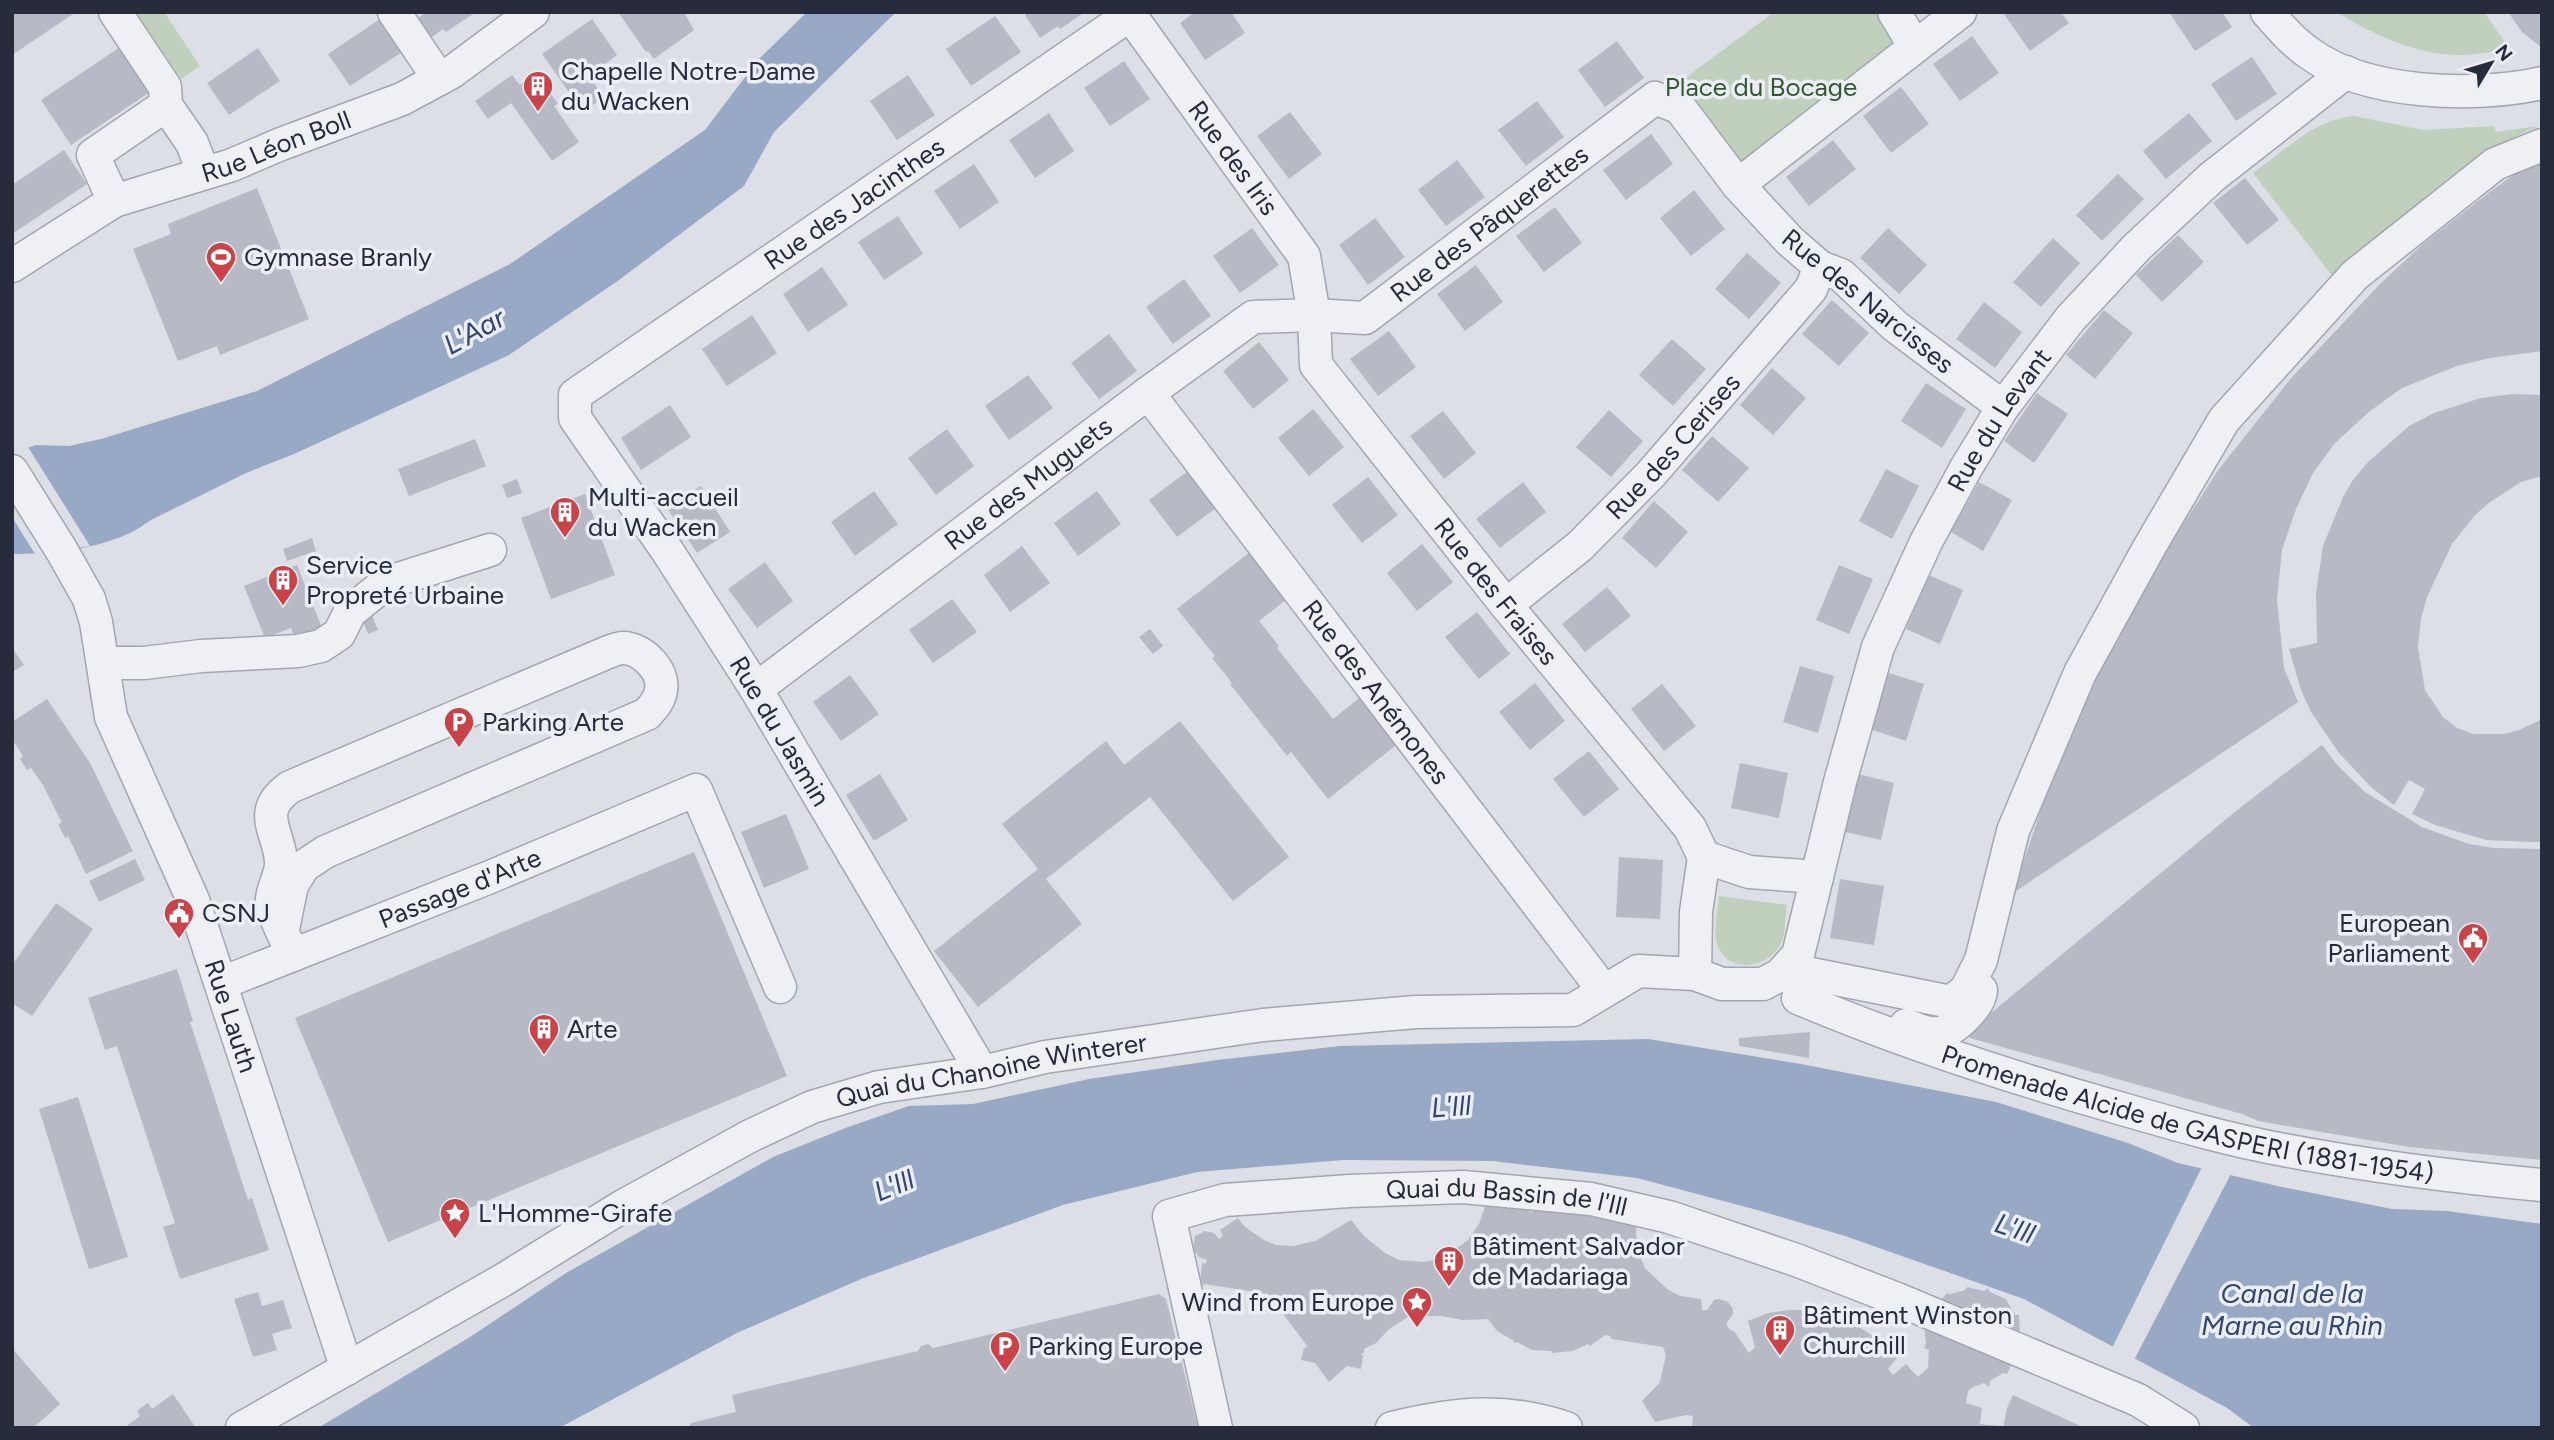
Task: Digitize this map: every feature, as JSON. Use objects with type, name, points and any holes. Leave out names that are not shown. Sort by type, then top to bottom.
[{"type":"street","points":[[115,12],[165,87],[166,105],[192,143],[204,172]]},
{"type":"street","points":[[394,12],[439,79]]},
{"type":"street","name":"Rue Léon Boll","points":[[12,266],[114,201],[232,165],[292,139],[402,99],[439,79],[533,12]]},
{"type":"street","points":[[1894,12],[1915,47]]},
{"type":"street","points":[[1738,185],[1960,12]]},
{"type":"street","points":[[2267,12],[2283,31],[2310,54],[2346,72],[2430,92],[2509,90],[2542,83]]},
{"type":"street","name":"Rue des Iris","points":[[1131,13],[1304,256],[1314,315]]},
{"type":"street","name":"Rue des Jacinthes","points":[[575,395],[1131,13]]},
{"type":"street","name":"Rue du Levant","points":[[1788,981],[1798,954],[1840,782],[1878,646],[1926,542],[2003,407],[2070,319],[2136,248],[2212,177],[2346,72]]},
{"type":"street","name":"Rue des Pâquerettes","points":[[1314,315],[1365,318],[1655,98]]},
{"type":"street","name":"Rue des Narcisses","points":[[1655,98],[1680,108],[1738,185],[1790,241],[1820,267],[1841,275],[1895,326],[2003,407]]},
{"type":"street","points":[[114,201],[93,155],[166,105]]},
{"type":"street","points":[[1788,981],[1928,1033],[1942,1033],[1972,1010],[1981,995],[1981,960],[2012,831],[2080,674],[2150,546],[2224,420],[2355,275],[2495,164],[2542,145]]},
{"type":"street","name":"Rue des Cerises","points":[[1506,605],[1580,546],[1651,474],[1811,289],[1820,267]]},
{"type":"street","name":"Rue des Muguets","points":[[757,689],[1148,393],[1253,317],[1314,315]]},
{"type":"street","name":"Rue des Fraises","points":[[1314,315],[1316,365],[1506,605],[1690,828],[1704,857]]},
{"type":"street","name":"Rue des Anémones","points":[[1148,393],[1604,991]]},
{"type":"street","name":"Rue du Jasmin","points":[[575,395],[575,418],[668,552],[757,689],[982,1072]]},
{"type":"street","name":"Rue Lauth","points":[[12,471],[89,599],[96,622],[111,717],[192,900],[222,983],[347,1368]]},
{"type":"street","points":[[103,663],[144,663],[201,656],[298,652],[321,646],[339,634],[350,612],[386,583],[490,550]]},
{"type":"street","points":[[624,648],[641,654],[656,666],[663,687],[658,701],[647,714],[325,852],[304,866],[292,886],[288,942],[273,912],[272,898],[281,863],[270,825],[272,810],[279,795],[290,787],[606,653],[624,648]]},
{"type":"street","name":"Passage d'Arte","points":[[222,983],[288,942],[491,877],[696,790],[780,987]]},
{"type":"street","points":[[1695,974],[1696,912],[1704,857],[1749,872],[1817,877]]},
{"type":"street","name":"Quai du Chanoine Winterer","points":[[242,1428],[503,1280],[623,1206],[750,1136],[812,1107],[879,1087],[982,1072],[1045,1056],[1263,1025],[1416,1012],[1573,1010],[1638,971],[1695,974],[1722,984],[1788,981]]},
{"type":"street","name":"Promenade Alcide de GASPERI (1881-1954)","points":[[1788,981],[1841,1016],[2031,1083],[2194,1129],[2283,1150],[2440,1175],[2542,1185]]},
{"type":"street","name":"Quai du Bassin de l'Ill","points":[[1216,1428],[1169,1216],[1225,1200],[1349,1191],[1463,1187],[1591,1199],[1669,1217],[1897,1298],[2138,1400],[2183,1428]]},
{"type":"street","points":[[1392,1428],[1453,1415],[1492,1413],[1527,1417],[1566,1428]]},
{"type":"green space","points":[[136,12],[164,12],[200,66],[181,79]]},
{"type":"green space","name":"Place du Bocage","points":[[1774,12],[1876,12],[1898,49],[1741,166],[1680,82]]},
{"type":"green space","points":[[2336,12],[2484,12],[2509,48],[2458,55],[2421,50],[2385,38]]},
{"type":"green space","points":[[2354,116],[2423,130],[2494,126],[2496,132],[2538,126],[2489,150],[2448,179],[2409,211],[2336,281],[2253,173],[2313,130],[2340,118]]},
{"type":"green space","points":[[1719,896],[1787,905],[1783,938],[1779,947],[1762,961],[1752,964],[1743,965],[1725,957],[1719,950],[1716,939]]},
{"type":"water","name":"L'Aar","points":[[807,12],[896,12],[774,132],[744,186],[619,280],[509,355],[294,454],[246,473],[119,538],[65,551],[12,554],[12,453],[36,445],[69,446],[101,439],[257,391],[510,264],[705,130],[758,60]]},
{"type":"water","name":"Canal de la Marne au Rhin","points":[[1648,1039],[1801,1064],[1996,1102],[2128,1143],[2178,1163],[2282,1187],[2392,1209],[2447,1211],[2542,1224],[2542,1428],[2254,1428],[2227,1408],[2024,1299],[1845,1236],[1761,1211],[1637,1178],[1493,1161],[1343,1160],[1197,1172],[1063,1205],[861,1279],[737,1333],[559,1428],[318,1428],[470,1337],[566,1273],[773,1157],[909,1106],[973,1104],[1089,1079],[1217,1060],[1340,1046]]},
{"type":"pier","points":[[28,447],[90,546],[35,554],[12,517],[12,453]]},
{"type":"pier","points":[[2203,1165],[2232,1172],[2133,1362],[2111,1350]]},
{"type":"building","points":[[12,12],[76,12],[12,55]]},
{"type":"building","points":[[427,12],[476,12],[446,32],[443,29],[432,37],[418,18]]},
{"type":"building","points":[[618,12],[684,12],[694,30],[654,59]]},
{"type":"building","points":[[1029,12],[1085,12],[1060,29],[1058,26],[1040,38],[1025,15]]},
{"type":"building","points":[[1195,12],[1231,12],[1245,33],[1205,60],[1180,23]]},
{"type":"building","points":[[2061,12],[2069,23],[2030,51],[2004,14]]},
{"type":"building","points":[[2169,12],[2222,12],[2232,27],[2195,51]]},
{"type":"building","points":[[2508,12],[2542,12],[2542,48],[2522,32]]},
{"type":"building","points":[[995,16],[1021,52],[971,86],[946,49]]},
{"type":"building","points":[[380,19],[402,52],[350,86],[328,54]]},
{"type":"building","points":[[592,19],[617,55],[589,76],[604,97],[583,112],[542,54]]},
{"type":"building","points":[[1972,36],[1999,73],[1960,101],[1933,64]]},
{"type":"building","points":[[1617,41],[1644,78],[1605,107],[1578,70]]},
{"type":"building","points":[[120,47],[150,92],[71,145],[41,100]]},
{"type":"building","points":[[258,48],[280,81],[229,115],[207,83]]},
{"type":"building","points":[[2252,57],[2277,94],[2236,121],[2211,84]]},
{"type":"building","points":[[1124,61],[1150,99],[1110,126],[1084,88]]},
{"type":"building","name":"Chapelle Notre-Dame du Wacken","points":[[536,73],[544,76],[541,87],[547,97],[551,94],[558,104],[554,106],[579,142],[552,161],[511,103],[488,119],[475,101],[512,75],[520,85]]},
{"type":"building","points":[[908,75],[935,115],[897,140],[870,101]]},
{"type":"building","points":[[1901,87],[1929,124],[1891,153],[1863,116]]},
{"type":"building","points":[[1537,101],[1564,137],[1526,166],[1498,130]]},
{"type":"building","points":[[1290,112],[1322,154],[1289,179],[1257,136]]},
{"type":"building","points":[[1049,113],[1074,151],[1035,178],[1009,140]]},
{"type":"building","points":[[2189,113],[2212,141],[2166,179],[2143,151]]},
{"type":"building","points":[[1651,134],[1673,164],[1626,200],[1603,170]]},
{"type":"building","points":[[1833,140],[1856,169],[1809,206],[1786,177]]},
{"type":"building","points":[[64,150],[87,184],[12,234],[12,185]]},
{"type":"building","points":[[1457,160],[1485,197],[1446,226],[1418,190]]},
{"type":"building","points":[[2542,161],[2542,351],[2490,358],[2457,366],[2402,388],[2370,411],[2335,443],[2313,473],[2296,509],[2282,550],[2277,599],[2284,668],[2298,702],[2013,893],[2050,782],[2112,644],[2154,569],[2219,469],[2292,377],[2380,284],[2423,244],[2491,191],[2512,176]]},
{"type":"building","points":[[974,164],[999,202],[960,229],[934,191]]},
{"type":"building","points":[[2118,174],[2144,199],[2102,241],[2076,215]]},
{"type":"building","points":[[2245,178],[2279,220],[2247,245],[2213,203]]},
{"type":"building","name":"Gymnase Branly","points":[[257,188],[309,319],[220,355],[217,346],[178,361],[133,249],[171,234],[168,224]]},
{"type":"building","points":[[1694,190],[1725,229],[1691,256],[1660,218]]},
{"type":"building","points":[[1555,207],[1582,243],[1544,272],[1516,236]]},
{"type":"building","points":[[898,216],[923,254],[884,280],[858,242]]},
{"type":"building","points":[[1375,218],[1405,257],[1368,285],[1339,245]]},
{"type":"building","points":[[1252,228],[1279,265],[1240,293],[1213,256]]},
{"type":"building","points":[[1888,228],[1927,265],[1899,294],[1860,258]]},
{"type":"building","points":[[2178,235],[2204,262],[2162,302],[2136,275]]},
{"type":"building","points":[[2053,238],[2080,263],[2041,307],[2013,282]]},
{"type":"building","points":[[1747,253],[1781,283],[1749,319],[1715,289]]},
{"type":"building","points":[[1476,265],[1503,302],[1465,331],[1437,294]]},
{"type":"building","points":[[822,267],[848,305],[808,332],[783,294]]},
{"type":"building","points":[[1184,279],[1211,316],[1173,344],[1146,307]]},
{"type":"building","points":[[1832,300],[1869,333],[1839,366],[1802,334]]},
{"type":"building","points":[[1984,302],[2022,332],[1995,368],[1956,339]]},
{"type":"building","points":[[2104,310],[2133,333],[2095,379],[2066,355]]},
{"type":"building","points":[[752,315],[777,353],[727,386],[702,349]]},
{"type":"building","points":[[1389,331],[1416,367],[1378,396],[1350,359]]},
{"type":"building","points":[[1109,334],[1137,371],[1099,399],[1071,363]]},
{"type":"building","points":[[1672,339],[1706,369],[1673,406],[1639,375]]},
{"type":"building","points":[[1259,342],[1289,380],[1253,409],[1223,371]]},
{"type":"building","points":[[1772,368],[1806,398],[1773,435],[1740,405]]},
{"type":"building","points":[[1028,375],[1053,408],[1009,440],[985,406]]},
{"type":"building","points":[[1926,383],[1966,409],[1942,448],[1901,421]]},
{"type":"building","points":[[2037,393],[2068,414],[2034,463],[2004,441]]},
{"type":"building","points":[[2513,394],[2542,395],[2542,476],[2521,482],[2490,502],[2475,515],[2452,544],[2427,597],[2421,618],[2418,647],[2425,690],[2443,717],[2457,728],[2474,734],[2504,734],[2542,719],[2542,842],[2486,840],[2435,825],[2412,814],[2425,789],[2409,780],[2394,805],[2372,788],[2339,753],[2311,712],[2301,690],[2289,649],[2317,643],[2316,593],[2323,546],[2343,497],[2368,462],[2409,426],[2434,413],[2481,398]]},
{"type":"building","points":[[670,405],[691,437],[641,470],[621,438]]},
{"type":"building","points":[[1313,409],[1344,447],[1309,476],[1278,438]]},
{"type":"building","points":[[1609,410],[1643,441],[1611,477],[1576,447]]},
{"type":"building","points":[[1443,411],[1476,453],[1444,479],[1410,436]]},
{"type":"building","points":[[947,429],[974,466],[936,495],[908,458]]},
{"type":"building","points":[[1712,436],[1749,468],[1718,502],[1682,470]]},
{"type":"building","points":[[475,439],[486,466],[409,496],[398,469]]},
{"type":"building","points":[[1886,469],[1919,486],[1892,539],[1859,521]]},
{"type":"building","points":[[1188,471],[1216,508],[1177,537],[1149,500]]},
{"type":"building","points":[[1368,477],[1398,515],[1362,543],[1332,505]]},
{"type":"building","points":[[517,479],[522,493],[507,498],[502,485]]},
{"type":"building","points":[[1523,482],[1546,512],[1500,548],[1476,519]]},
{"type":"building","points":[[1979,482],[2012,500],[1983,551],[1951,532]]},
{"type":"building","points":[[701,486],[730,532],[697,553],[667,508]]},
{"type":"building","points":[[874,491],[898,524],[855,556],[831,522]]},
{"type":"building","points":[[1097,491],[1121,524],[1078,556],[1054,523]]},
{"type":"building","name":"Multi-accueil du Wacken","points":[[585,494],[615,575],[551,599],[521,518]]},
{"type":"building","points":[[1654,501],[1688,532],[1656,568],[1622,538]]},
{"type":"building","points":[[312,538],[316,551],[287,561],[283,549]]},
{"type":"building","points":[[1422,544],[1453,582],[1417,611],[1387,573]]},
{"type":"building","points":[[1022,546],[1050,583],[1010,612],[984,575]]},
{"type":"building","points":[[1250,552],[1287,599],[1259,621],[1333,719],[1363,695],[1400,742],[1328,799],[1291,752],[1287,756],[1230,684],[1232,683],[1212,658],[1215,656],[1177,609]]},
{"type":"building","points":[[765,562],[793,601],[757,628],[728,589]]},
{"type":"building","name":"Service Propreté Urbaine","points":[[297,565],[322,628],[295,638],[291,628],[265,638],[244,586]]},
{"type":"building","points":[[1839,565],[1873,579],[1849,634],[1816,620]]},
{"type":"building","points":[[1929,575],[1963,590],[1940,644],[1906,629]]},
{"type":"building","points":[[1607,587],[1631,616],[1585,652],[1562,624]]},
{"type":"building","points":[[952,599],[977,632],[933,663],[909,630]]},
{"type":"building","points":[[1477,612],[1510,654],[1479,679],[1445,637]]},
{"type":"building","points":[[371,613],[378,630],[368,634],[361,617]]},
{"type":"building","points":[[1150,629],[1163,646],[1153,654],[1139,637]]},
{"type":"building","points":[[12,648],[24,665],[12,672]]},
{"type":"building","points":[[1800,666],[1834,676],[1818,733],[1783,722]]},
{"type":"building","points":[[1889,673],[1924,684],[1906,741],[1870,729]]},
{"type":"building","points":[[850,675],[879,714],[841,741],[813,702]]},
{"type":"building","points":[[1535,683],[1565,721],[1530,750],[1499,712]]},
{"type":"building","points":[[1662,684],[1696,726],[1664,751],[1631,709]]},
{"type":"building","points":[[47,699],[90,763],[133,851],[86,874],[68,836],[65,838],[58,824],[62,823],[43,785],[31,768],[27,770],[20,759],[23,756],[12,739],[12,722]]},
{"type":"building","points":[[1180,721],[1289,857],[1233,901],[1150,797],[1046,879],[1082,924],[978,1007],[934,951],[1038,869],[1002,824],[1106,741],[1124,765]]},
{"type":"building","points":[[2322,745],[2338,766],[2365,792],[2422,827],[2469,844],[2494,848],[2542,849],[2542,1160],[2409,1147],[2258,1121],[2242,1114],[1970,1038],[1969,1031],[2241,807]]},
{"type":"building","points":[[1589,751],[1619,789],[1584,817],[1553,779]]},
{"type":"building","points":[[1740,763],[1788,773],[1779,818],[1731,808]]},
{"type":"building","points":[[880,774],[908,820],[874,841],[846,795]]},
{"type":"building","points":[[1858,774],[1894,783],[1881,840],[1845,832]]},
{"type":"building","points":[[786,814],[809,869],[764,888],[741,832]]},
{"type":"building","name":"Arte","points":[[694,852],[787,1076],[388,1242],[295,1018]]},
{"type":"building","points":[[1619,857],[1663,860],[1660,919],[1616,917]]},
{"type":"building","points":[[135,859],[145,880],[99,902],[89,881]]},
{"type":"building","points":[[1840,879],[1884,886],[1874,945],[1830,938]]},
{"type":"building","points":[[56,903],[93,929],[32,1016],[12,1003],[12,965]]},
{"type":"building","points":[[177,969],[193,1021],[190,1022],[248,1200],[252,1198],[269,1250],[180,1279],[163,1227],[175,1223],[117,1046],[105,1050],[88,998]]},
{"type":"building","points":[[1810,1032],[1809,1058],[1739,1046],[1739,1038]]},
{"type":"building","points":[[78,1097],[128,1257],[89,1269],[39,1109]]},
{"type":"building","points":[[1489,1195],[1511,1200],[1531,1212],[1539,1209],[1585,1212],[1593,1218],[1615,1211],[1637,1215],[1636,1234],[1645,1268],[1667,1289],[1680,1296],[1701,1299],[1702,1310],[1707,1310],[1714,1300],[1728,1302],[1733,1314],[1726,1324],[1749,1353],[1755,1347],[1748,1321],[1768,1313],[1817,1310],[1846,1318],[1880,1341],[1897,1358],[1888,1369],[1893,1375],[1906,1364],[1918,1377],[1928,1368],[1929,1350],[1924,1348],[1924,1326],[1936,1306],[1947,1293],[1965,1290],[1967,1287],[1984,1291],[1988,1288],[1990,1292],[2006,1299],[2015,1315],[2019,1315],[2020,1334],[2007,1374],[2003,1373],[1990,1381],[1989,1387],[1984,1383],[1973,1387],[1968,1391],[1966,1403],[1982,1408],[1980,1424],[2002,1428],[1692,1428],[1693,1416],[1686,1415],[1655,1422],[1642,1401],[1660,1382],[1666,1355],[1663,1347],[1612,1339],[1605,1335],[1590,1346],[1588,1344],[1573,1351],[1552,1353],[1532,1350],[1514,1343],[1497,1331],[1488,1319],[1462,1320],[1416,1312],[1364,1349],[1364,1353],[1361,1353],[1361,1369],[1347,1366],[1329,1382],[1315,1363],[1301,1360],[1304,1348],[1307,1347],[1305,1343],[1268,1294],[1200,1285],[1202,1263],[1205,1264],[1207,1260],[1199,1257],[1193,1249],[1195,1236],[1205,1231],[1214,1233],[1219,1239],[1223,1236],[1220,1230],[1238,1218],[1245,1227],[1264,1240],[1276,1245],[1293,1246],[1315,1241],[1351,1220],[1364,1236],[1385,1253],[1399,1260],[1424,1262],[1443,1258],[1468,1240],[1479,1224]]},
{"type":"building","points":[[258,1292],[262,1306],[283,1300],[292,1328],[272,1334],[277,1350],[253,1357],[234,1299]]},
{"type":"building","name":"Parking Europe","points":[[1159,1294],[1166,1299],[1198,1428],[688,1428],[691,1423],[736,1412],[732,1395],[918,1351],[921,1346],[928,1344],[933,1348]]},
{"type":"building","points":[[12,1348],[60,1404],[33,1428],[12,1428]]},
{"type":"building","points":[[173,1394],[196,1428],[124,1428],[140,1416],[137,1411],[148,1403],[152,1409]]},
{"type":"building","points":[[2013,1395],[2085,1428],[2003,1428]]},
{"type":"place","name":"Chapelle Notre-Dame du Wacken","points":[[538,113]]},
{"type":"place","name":"Gymnase Branly","points":[[221,284]]},
{"type":"place","name":"Multi-accueil du Wacken","points":[[565,539]]},
{"type":"place","name":"Service Propreté Urbaine","points":[[283,607]]},
{"type":"place","name":"Parking Arte","points":[[459,749]]},
{"type":"place","name":"CSNJ","points":[[179,940]]},
{"type":"place","name":"European Parliament","points":[[2473,965]]},
{"type":"place","name":"Arte","points":[[544,1056]]},
{"type":"place","name":"L'Homme-Girafe","points":[[455,1240]]},
{"type":"place","name":"Bâtiment Salvador de Madariaga","points":[[1449,1288]]},
{"type":"place","name":"Wind from Europe","points":[[1417,1329]]},
{"type":"place","name":"Bâtiment Winston Churchill","points":[[1780,1357]]},
{"type":"place","name":"Parking Europe","points":[[1005,1373]]},
{"type":"water label","name":"L'Ill","points":[[1451,1106]]},
{"type":"water label","name":"L'Ill","points":[[894,1185]]},
{"type":"water label","name":"L'Ill","points":[[2015,1228]]}]
